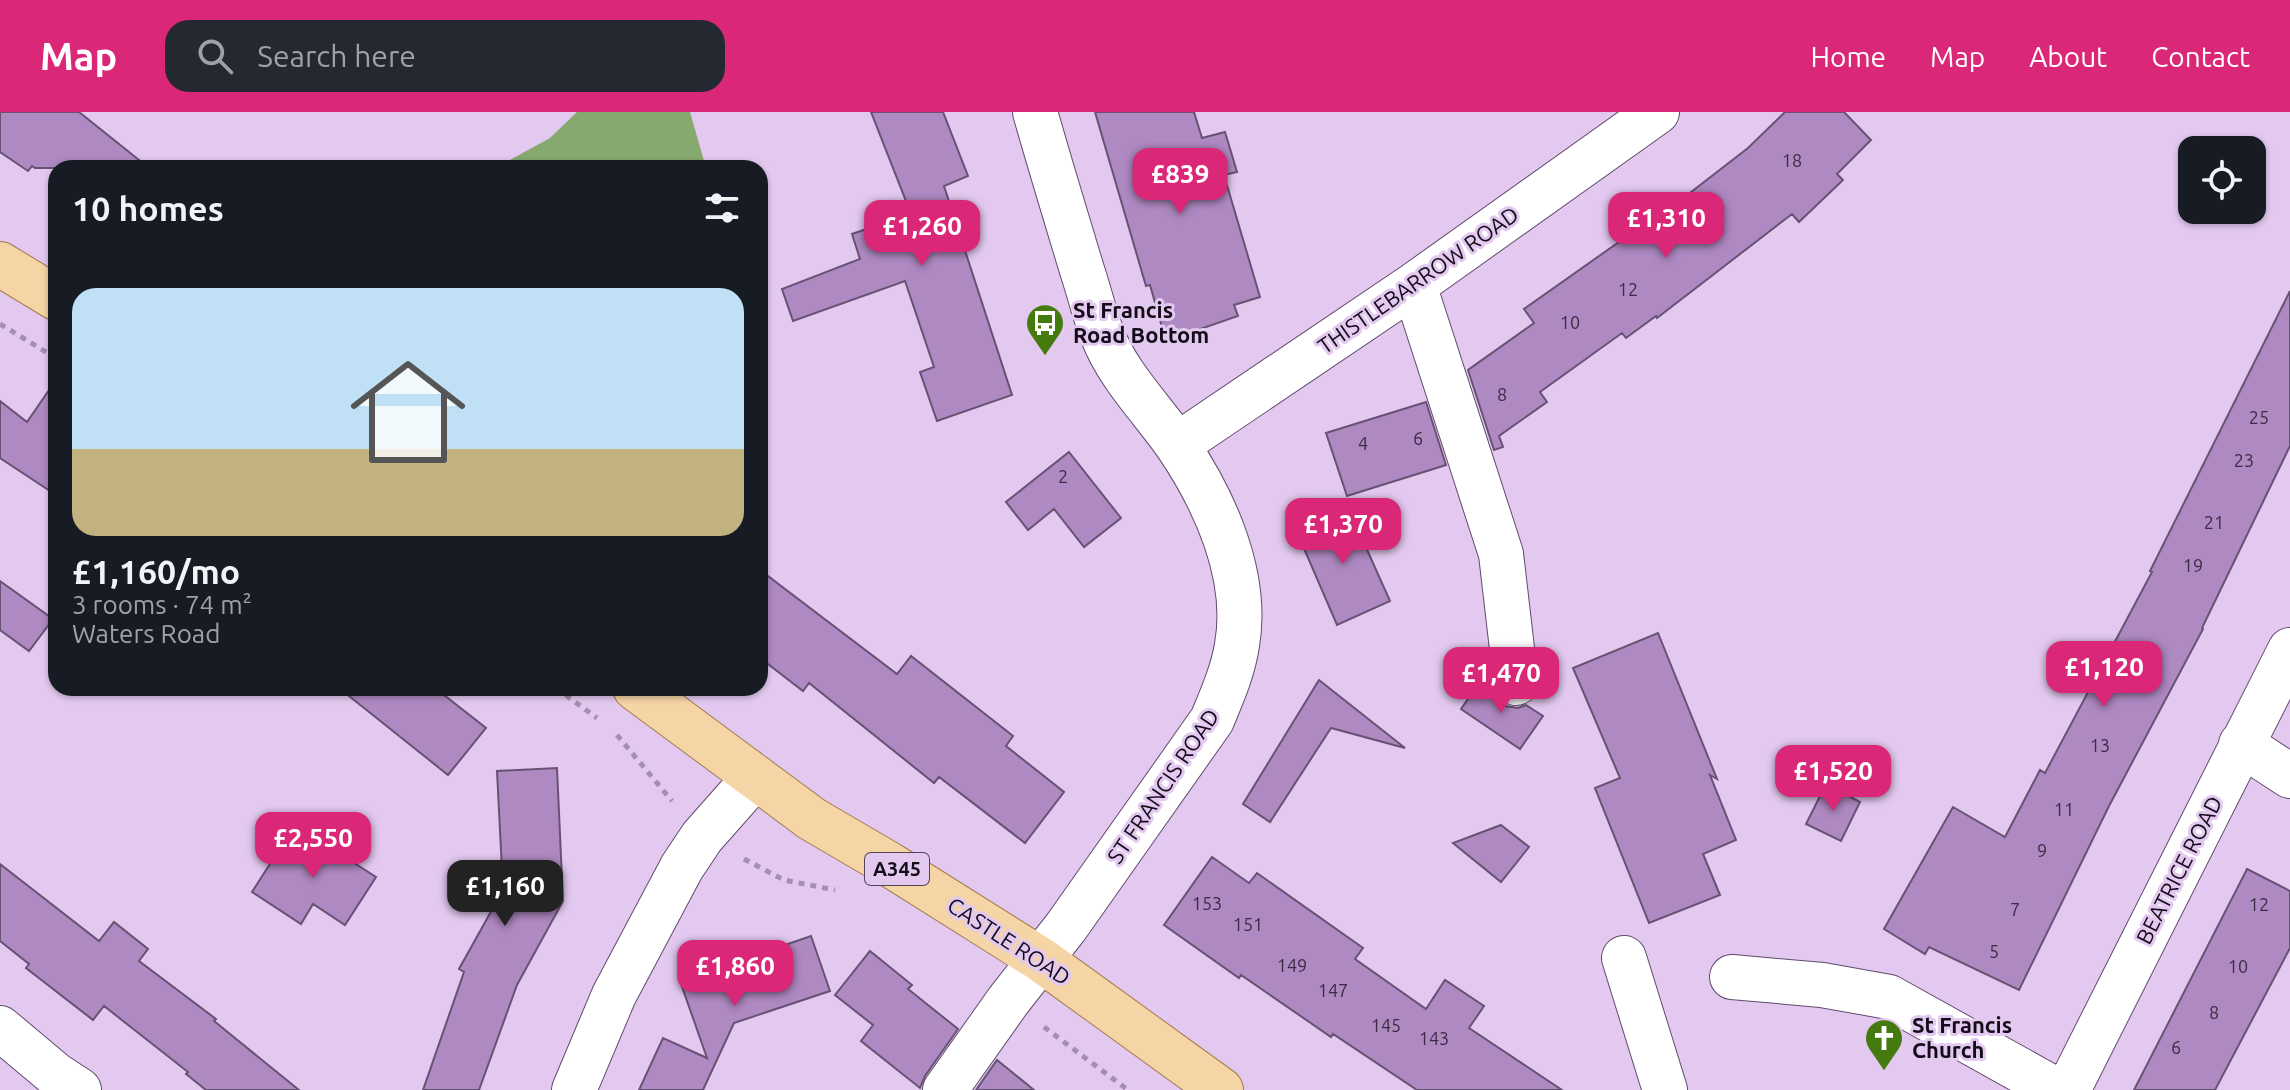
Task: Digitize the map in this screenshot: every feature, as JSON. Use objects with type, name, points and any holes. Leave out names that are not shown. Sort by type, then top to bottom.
[{"type":"main road","points":[[0,264],[48,293]]},
{"type":"main road","name":"CASTLE ROAD","points":[[646,696],[812,819],[1040,959],[1221,1090]]},
{"type":"street","name":"ST FRANCIS ROAD","points":[[945,1090],[1008,1001],[1066,927],[1212,720],[1228,683],[1237,646],[1240,613],[1235,576],[1223,533],[1209,499],[1177,445],[1123,372],[1102,335],[1035,112]]},
{"type":"street","name":"THISTLEBARROW ROAD","points":[[1177,445],[1414,285],[1657,112]]},
{"type":"street","points":[[1414,285],[1501,554],[1516,683]]},
{"type":"street","name":"BEATRICE ROAD","points":[[2068,1090],[2290,650]]},
{"type":"street","points":[[2241,744],[2290,776]]},
{"type":"street","points":[[574,1090],[614,995],[682,867],[702,837],[755,777]]},
{"type":"street","points":[[1624,958],[1665,1090]]},
{"type":"street","points":[[1732,977],[1822,985],[1889,997],[2056,1090]]},
{"type":"street","points":[[0,1028],[62,1085]]},
{"type":"path","points":[[0,324],[48,353]]},
{"type":"path","points":[[567,696],[600,721]]},
{"type":"path","points":[[611,729],[702,837],[784,880],[832,889],[845,895]]},
{"type":"path","points":[[1008,1001],[1128,1090]]},
{"type":"green space","points":[[577,112],[690,112],[704,160],[510,160],[550,138]]},
{"type":"building","points":[[0,112],[79,112],[139,160],[48,160],[48,168],[32,166],[28,171],[0,152]]},
{"type":"building","points":[[871,112],[943,112],[968,176],[944,186],[1012,395],[937,421],[920,372],[934,367],[905,281],[793,321],[782,289],[860,259],[852,234],[911,214]]},
{"type":"building","points":[[1095,112],[1194,112],[1202,138],[1225,132],[1237,172],[1224,175],[1260,297],[1234,305],[1238,316],[1166,341],[1150,285],[1146,286]]},
{"type":"building","points":[[1785,112],[1844,112],[1871,140],[1837,174],[1843,180],[1799,222],[1792,214],[1657,318],[1626,338],[1622,333],[1540,392],[1547,402],[1499,436],[1503,447],[1494,450],[1468,370],[1534,323],[1524,309],[1626,237],[1629,240],[1748,148]]},
{"type":"building","points":[[2290,291],[2290,446],[2203,629],[2109,806],[2019,990],[1929,947],[1925,954],[1884,929],[1953,807],[2005,837],[2040,770],[2045,773],[2152,572]]},
{"type":"building","points":[[48,392],[48,490],[0,458],[0,401],[27,422]]},
{"type":"building","points":[[1426,402],[1446,465],[1347,496],[1326,433]]},
{"type":"building","points":[[1069,452],[1121,518],[1084,547],[1054,509],[1028,530],[1006,502]]},
{"type":"building","points":[[1348,507],[1390,601],[1337,625],[1296,530]]},
{"type":"building","points":[[768,576],[897,674],[911,656],[1013,736],[1006,746],[1064,792],[1025,843],[939,777],[934,783],[809,683],[803,691],[768,664]]},
{"type":"building","points":[[0,581],[48,615],[48,626],[29,651],[0,630]]},
{"type":"building","points":[[1658,633],[1717,779],[1710,775],[1736,840],[1703,854],[1720,895],[1649,923],[1595,788],[1620,778],[1573,668]]},
{"type":"building","points":[[1484,676],[1491,681],[1496,697],[1505,706],[1518,708],[1526,705],[1543,716],[1520,749],[1461,709]]},
{"type":"building","points":[[1319,680],[1405,748],[1331,728],[1270,822],[1243,804]]},
{"type":"building","points":[[349,696],[445,696],[486,728],[448,775]]},
{"type":"building","points":[[557,768],[563,901],[517,985],[479,1090],[423,1090],[464,972],[459,969],[503,890],[497,771]]},
{"type":"building","points":[[1826,784],[1860,802],[1841,841],[1806,824]]},
{"type":"building","points":[[295,825],[376,877],[345,925],[313,904],[301,924],[252,892]]},
{"type":"building","points":[[1501,825],[1529,847],[1501,882],[1453,843]]},
{"type":"building","points":[[1212,857],[1249,883],[1257,873],[1363,948],[1355,959],[1426,1009],[1445,980],[1484,1006],[1469,1028],[1562,1090],[1417,1090],[1333,1034],[1331,1037],[1241,975],[1239,978],[1164,925]]},
{"type":"building","points":[[0,864],[99,941],[114,922],[148,949],[139,961],[216,1019],[214,1021],[299,1090],[206,1090],[186,1074],[188,1072],[104,1006],[93,1020],[26,968],[29,964],[0,941]]},
{"type":"building","points":[[2247,869],[2290,891],[2290,948],[2215,1090],[2134,1090]]},
{"type":"building","points":[[811,936],[830,991],[734,1023],[703,1090],[639,1090],[663,1038],[707,1058],[680,981]]},
{"type":"building","points":[[870,951],[912,985],[908,989],[958,1029],[920,1088],[861,1041],[873,1025],[835,995]]},
{"type":"building","points":[[997,1060],[1034,1090],[976,1090]]},
{"type":"place","name":"St Francis Road Bottom","points":[[1045,357]]},
{"type":"place","name":"St Francis Church","points":[[1884,1072]]}]
